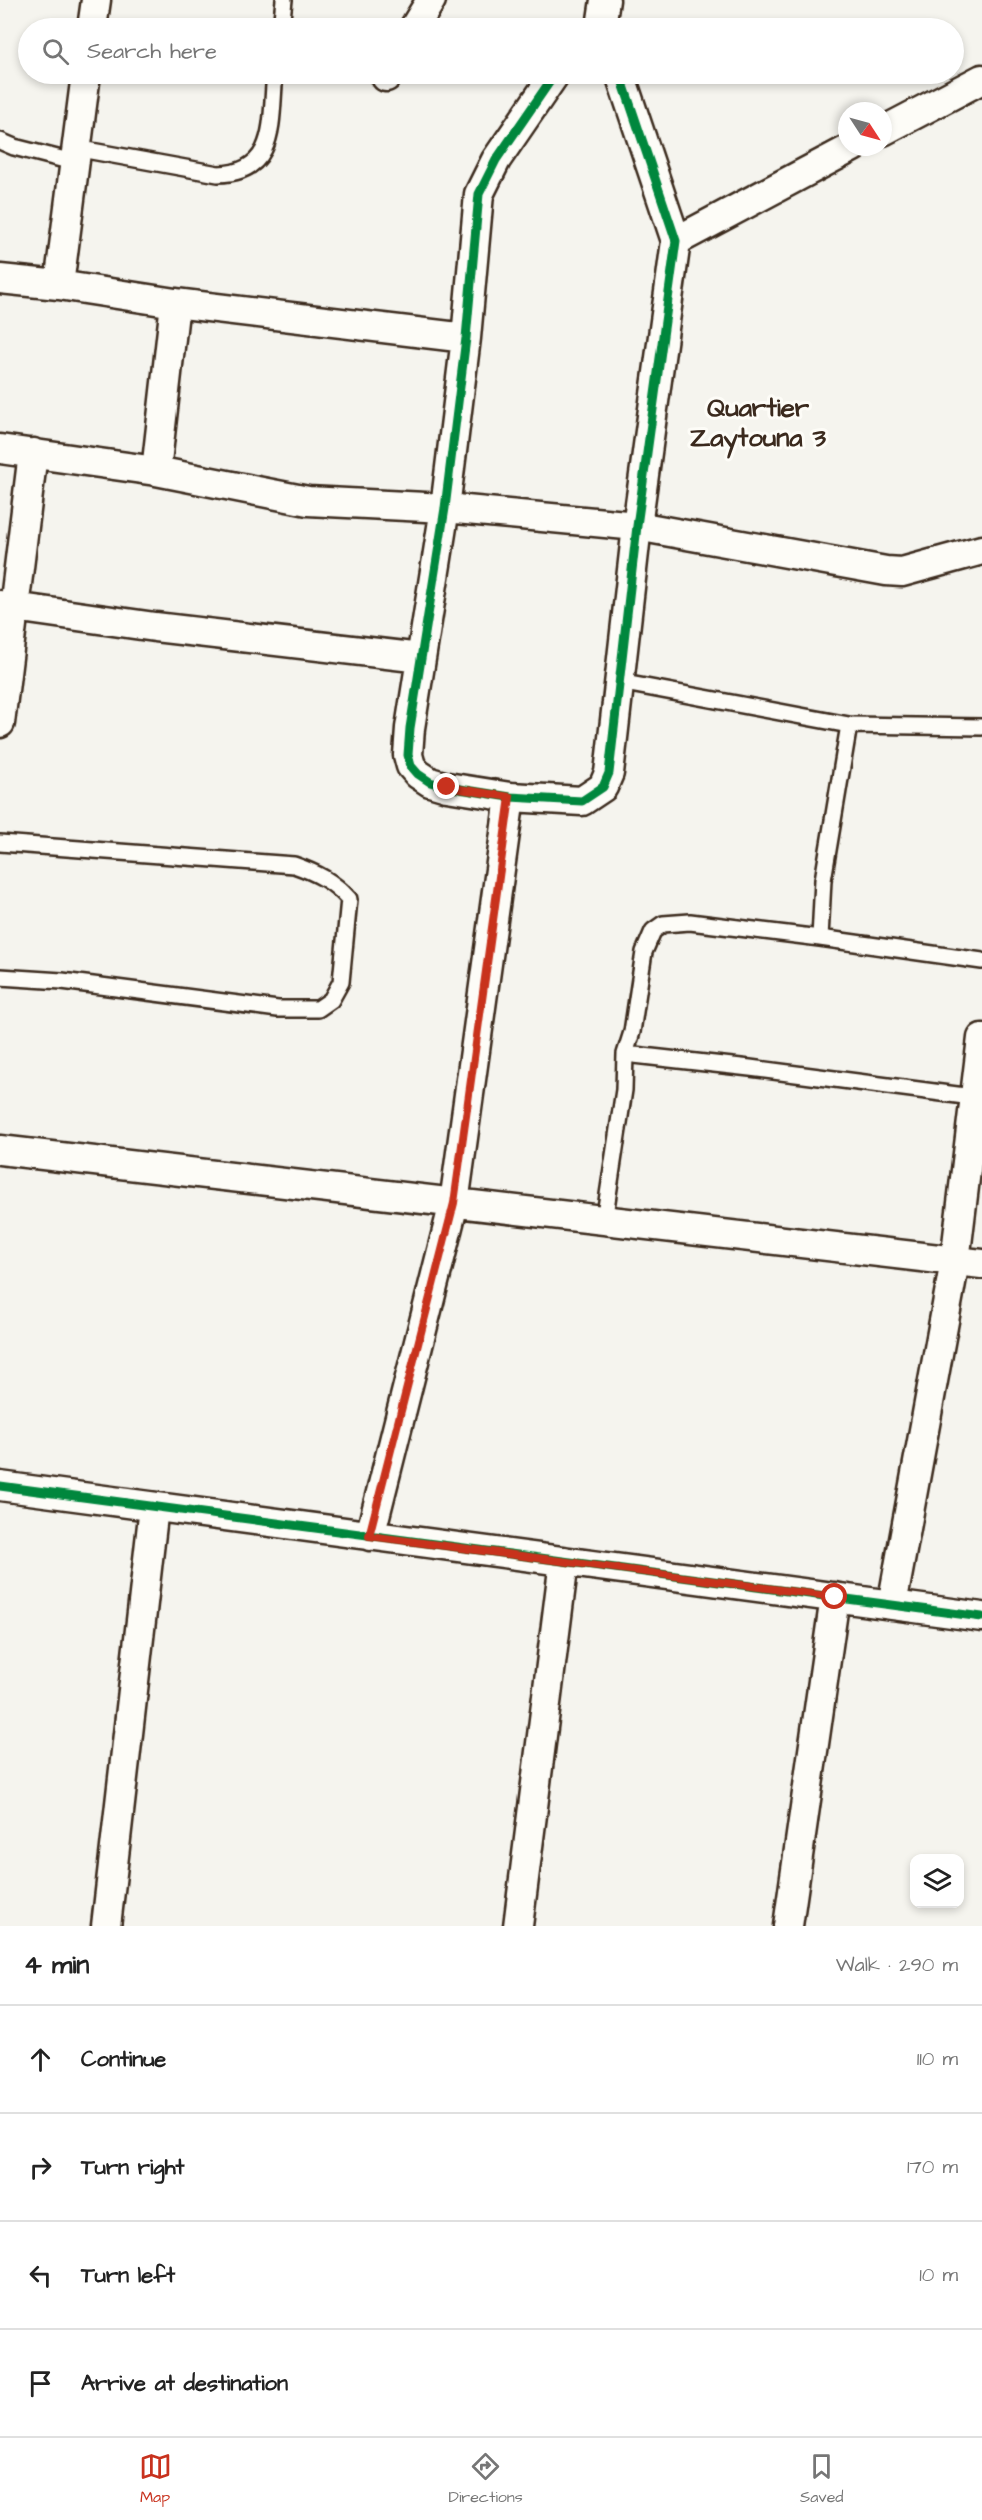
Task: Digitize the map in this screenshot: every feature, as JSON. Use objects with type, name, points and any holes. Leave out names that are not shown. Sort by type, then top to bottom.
[{"type":"street","points":[[93,18],[96,0]]},
{"type":"street","points":[[420,18],[431,0]]},
{"type":"street","points":[[892,126],[982,79]]},
{"type":"street","points":[[60,285],[74,155],[85,84]]},
{"type":"street","points":[[548,84],[496,160],[479,194],[466,338],[445,508],[410,728],[408,755],[411,766],[430,782],[447,787],[510,797],[582,801],[603,787],[609,773],[637,526],[676,241],[623,84]]},
{"type":"street","points":[[676,241],[838,155]]},
{"type":"street","points":[[0,279],[60,285],[175,303],[466,338]]},
{"type":"street","points":[[156,471],[175,303]]},
{"type":"street","points":[[0,449],[156,471],[308,501],[445,508],[637,526],[886,572],[902,572],[982,550]]},
{"type":"street","points":[[0,723],[7,606],[33,453]]},
{"type":"street","points":[[7,606],[155,627],[421,657]]},
{"type":"street","points":[[369,1536],[454,1203],[510,797]]},
{"type":"street","points":[[892,1605],[969,1263],[982,1038]]},
{"type":"street","points":[[0,1150],[969,1263]]},
{"type":"street","points":[[0,1486],[982,1617]]},
{"type":"street","points":[[106,1926],[154,1507]]},
{"type":"street","points":[[518,1926],[564,1561]]},
{"type":"street","points":[[788,1926],[835,1597]]},
{"type":"lane","points":[[282,18],[284,0]]},
{"type":"lane","points":[[0,141],[14,147],[218,174],[240,171],[257,162],[266,149],[275,84]]},
{"type":"lane","points":[[619,682],[849,725],[982,727]]},
{"type":"lane","points":[[820,938],[823,880],[849,725]]},
{"type":"lane","points":[[0,843],[294,865],[318,873],[336,884],[349,899],[341,982],[331,1000],[318,1009],[279,1009],[62,981],[0,977]]},
{"type":"lane","points":[[604,1221],[624,1090],[625,1054],[632,1032],[644,952],[653,931],[663,924],[690,922],[982,961]]},
{"type":"lane","points":[[625,1054],[978,1098]]},
{"type":"cycle path","points":[[548,84],[496,160],[479,194],[466,338],[445,508],[410,728],[408,755],[411,766],[418,774],[430,782],[447,787],[510,797],[582,801],[603,787],[609,773],[637,526],[676,241],[623,84]]},
{"type":"cycle path","points":[[0,1486],[982,1617]]},
{"type":"district","name":"Quartier Zaytouna 3","points":[[758,423]]},
{"type":"route","points":[[447,787],[510,797],[454,1203],[369,1536],[835,1597]]}]
